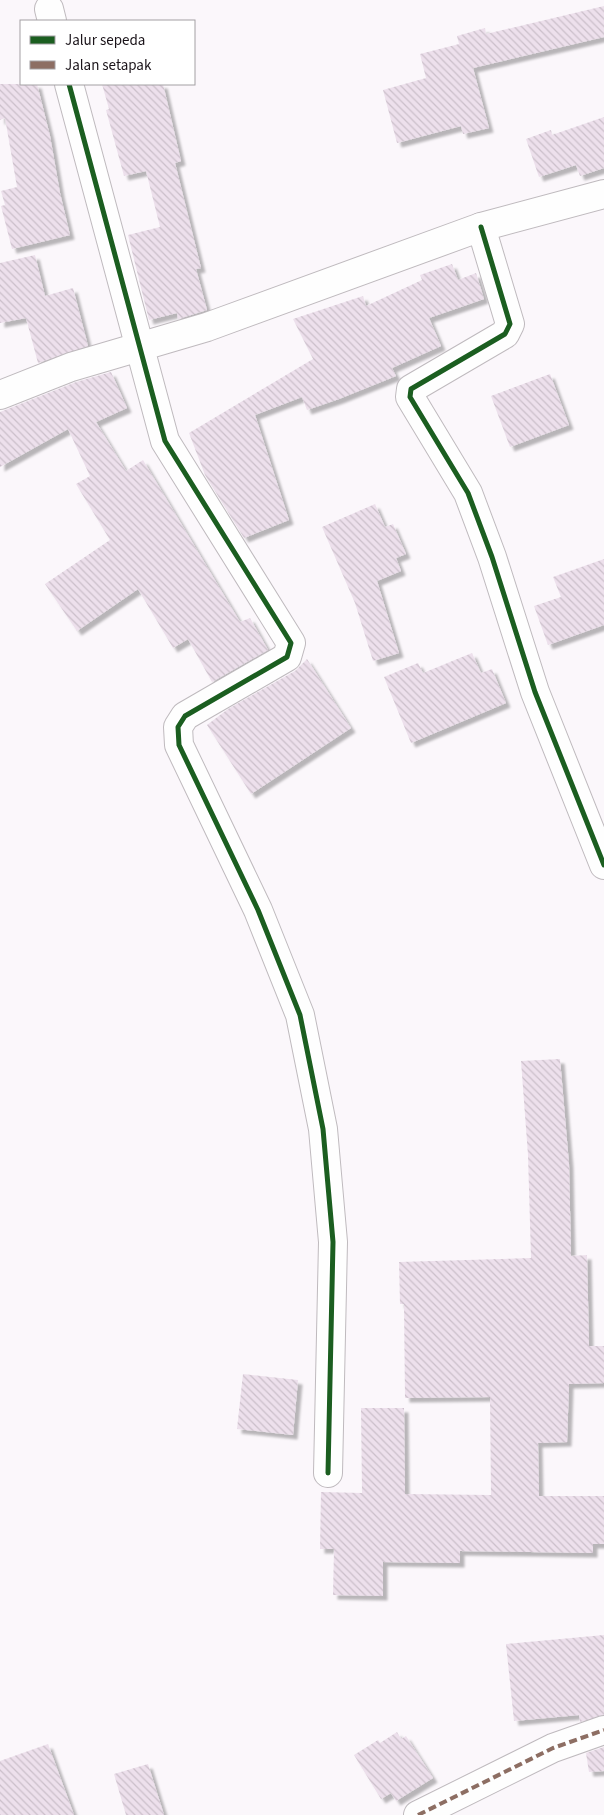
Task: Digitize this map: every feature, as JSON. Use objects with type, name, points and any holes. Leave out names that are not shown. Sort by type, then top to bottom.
[{"type":"street","points":[[69,85],[166,441],[291,643],[287,657],[186,716],[178,727],[179,745],[258,910],[300,1015],[323,1128],[333,1242],[328,1473]]},
{"type":"street","points":[[0,395],[70,366],[208,327],[481,227],[604,194]]},
{"type":"street","points":[[481,227],[510,324],[505,334],[411,389],[410,397],[468,493],[492,557],[535,692],[604,862]]},
{"type":"street","points":[[418,1815],[553,1748],[604,1730]]},
{"type":"building","points":[[604,6],[604,37],[473,68],[489,128],[463,134],[461,126],[397,143],[383,90],[426,78],[420,54],[459,44],[457,36],[485,28],[486,34]]},
{"type":"building","points":[[0,84],[37,85],[50,136],[70,235],[12,249],[1,206],[5,205],[1,191],[17,187],[5,118],[0,120]]},
{"type":"building","points":[[102,85],[163,85],[181,161],[175,163],[201,268],[196,269],[207,310],[178,319],[177,313],[149,320],[128,235],[160,227],[146,171],[124,176],[106,110],[109,109]]},
{"type":"building","points":[[604,117],[604,168],[580,176],[576,165],[539,177],[526,139],[551,130],[552,135]]},
{"type":"building","points":[[35,255],[45,296],[73,288],[88,346],[38,363],[26,318],[0,323],[0,263]]},
{"type":"building","points":[[452,264],[458,280],[476,273],[484,299],[429,318],[441,346],[392,368],[396,376],[339,399],[307,410],[302,397],[255,415],[289,520],[244,538],[205,475],[189,433],[313,359],[293,319],[363,296],[366,306],[422,280],[420,275]]},
{"type":"building","points":[[111,372],[127,408],[96,422],[126,471],[143,460],[240,622],[250,618],[268,650],[212,682],[188,639],[173,648],[138,589],[77,631],[45,584],[110,540],[76,484],[90,476],[68,429],[0,467],[0,412],[76,382]]},
{"type":"building","points":[[550,374],[569,425],[510,447],[491,396]]},
{"type":"building","points":[[375,504],[385,527],[393,524],[406,554],[396,558],[401,571],[377,581],[399,653],[373,661],[355,603],[322,527]]},
{"type":"building","points":[[604,559],[604,625],[548,645],[534,606],[561,597],[553,577]]},
{"type":"building","points":[[472,653],[481,673],[492,669],[506,703],[411,743],[384,677],[418,663],[423,673]]},
{"type":"building","points":[[307,659],[351,728],[251,794],[207,725],[228,709],[295,671]]},
{"type":"building","points":[[560,1059],[569,1164],[571,1256],[587,1255],[589,1346],[604,1346],[604,1383],[569,1384],[567,1442],[538,1443],[539,1496],[604,1496],[604,1544],[593,1544],[593,1553],[460,1551],[460,1563],[383,1562],[383,1596],[333,1595],[334,1549],[320,1549],[321,1492],[362,1493],[361,1408],[404,1408],[405,1494],[491,1495],[490,1397],[405,1398],[404,1304],[400,1304],[399,1262],[531,1258],[528,1155],[521,1061]]},
{"type":"building","points":[[243,1374],[298,1380],[293,1435],[237,1429]]},
{"type":"building","points":[[604,1635],[604,1715],[580,1722],[579,1715],[514,1721],[506,1644]]},
{"type":"building","points":[[397,1732],[401,1739],[406,1736],[433,1778],[396,1801],[391,1793],[381,1799],[354,1755],[378,1740],[380,1743]]},
{"type":"building","points":[[48,1744],[74,1815],[0,1815],[0,1761]]},
{"type":"building","points":[[604,1747],[604,1771],[589,1772],[586,1753]]},
{"type":"building","points":[[148,1764],[164,1815],[126,1815],[114,1774]]},
{"type":"marked path","points":[[418,1815],[553,1748],[604,1730]]},
{"type":"cycle path","points":[[69,85],[165,441],[291,643],[287,657],[185,716],[178,727],[179,745],[258,910],[300,1015],[323,1129],[333,1242],[328,1473]]},
{"type":"cycle path","points":[[481,227],[510,324],[505,334],[411,389],[410,397],[468,493],[492,557],[535,692],[604,865]]}]
